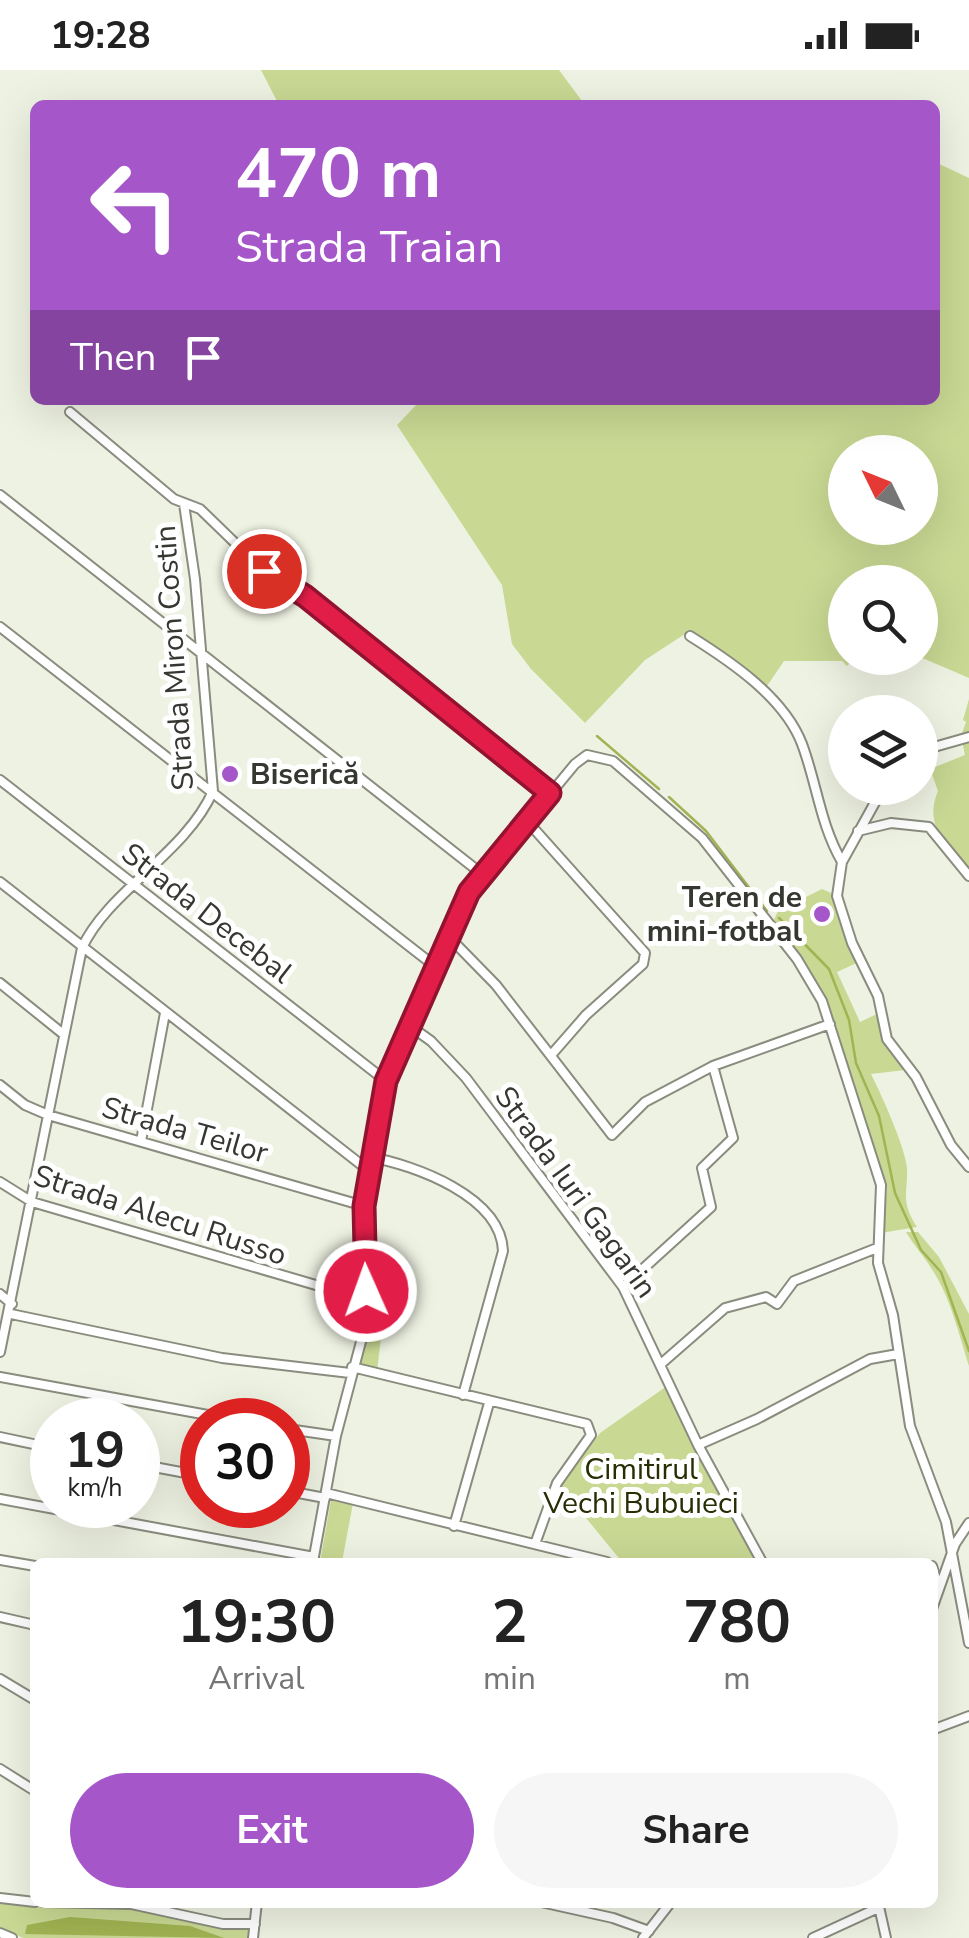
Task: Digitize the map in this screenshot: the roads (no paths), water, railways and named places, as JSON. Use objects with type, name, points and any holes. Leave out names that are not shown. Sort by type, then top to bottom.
[{"type":"street","points":[[70,412],[184,504],[200,508],[264,571],[305,596],[550,793]]},
{"type":"street","points":[[0,495],[482,874]]},
{"type":"street","name":"Strada Miron Costin","points":[[0,1351],[12,1309],[62,1033],[82,948],[106,914],[135,886],[213,791],[184,504]]},
{"type":"street","points":[[0,627],[436,967]]},
{"type":"street","points":[[690,636],[724,658],[793,726],[826,830],[842,862]]},
{"type":"street","points":[[938,746],[969,737]]},
{"type":"street","points":[[314,1558],[336,1436],[365,1330],[364,1206],[386,1081],[449,936],[482,874],[587,755],[612,761],[702,838],[796,960],[830,1024],[881,1185],[877,1248],[910,1426],[946,1522],[969,1642]]},
{"type":"street","name":"Strada Decebal","points":[[0,780],[386,1081]]},
{"type":"street","points":[[873,805],[842,862],[836,884],[842,915],[872,981],[888,1039],[916,1077],[950,1145],[969,1167]]},
{"type":"street","points":[[527,821],[641,944],[645,959],[552,1054]]},
{"type":"street","points":[[858,831],[890,824],[929,827],[969,876]]},
{"type":"street","points":[[0,882],[368,1170]]},
{"type":"street","points":[[449,936],[552,1054],[612,1135],[645,1102],[714,1066],[830,1024]]},
{"type":"street","points":[[0,983],[62,1033]]},
{"type":"street","points":[[141,1141],[164,1013]]},
{"type":"street","name":"Strada Iuri Gagarin","points":[[410,1026],[432,1041],[466,1078],[623,1287],[698,1445],[760,1558]]},
{"type":"street","points":[[623,1287],[711,1207],[702,1168],[732,1138],[714,1066]]},
{"type":"street","name":"Strada Teilor","points":[[0,1085],[25,1105],[48,1115],[364,1206]]},
{"type":"street","points":[[370,1157],[404,1164],[454,1188],[486,1215],[500,1238],[502,1251],[463,1395]]},
{"type":"street","name":"Strada Alecu Russo","points":[[0,1182],[32,1202],[367,1300]]},
{"type":"street","points":[[662,1363],[724,1308],[766,1297],[780,1302],[794,1282],[877,1248]]},
{"type":"street","points":[[0,1294],[12,1309],[207,1355],[351,1370],[570,1419],[592,1429],[584,1449],[557,1484],[535,1544]]},
{"type":"street","points":[[698,1445],[757,1420],[870,1359],[898,1354]]},
{"type":"street","points":[[0,1377],[180,1410]]},
{"type":"street","points":[[454,1526],[490,1403]]},
{"type":"street","points":[[310,1432],[336,1436]]},
{"type":"street","points":[[0,1437],[30,1443]]},
{"type":"street","points":[[310,1493],[591,1558]]},
{"type":"street","points":[[0,1499],[304,1558]]},
{"type":"street","points":[[938,1598],[952,1556],[969,1523]]},
{"type":"street","points":[[0,1560],[30,1565]]},
{"type":"street","points":[[938,1587],[940,1594]]},
{"type":"street","points":[[0,1617],[30,1624]]},
{"type":"street","points":[[0,1679],[30,1697]]},
{"type":"street","points":[[938,1728],[969,1716]]},
{"type":"street","points":[[0,1768],[30,1788]]},
{"type":"street","points":[[0,1898],[30,1901]]},
{"type":"street","points":[[153,1908],[223,1924],[255,1924]]},
{"type":"street","points":[[253,1938],[256,1908]]},
{"type":"street","points":[[560,1908],[646,1935],[666,1908]]},
{"type":"street","points":[[814,1938],[872,1908]]},
{"type":"street","points":[[879,1908],[886,1938]]},
{"type":"street","points":[[0,1933],[12,1938]]},
{"type":"waterway","points":[[597,736],[659,789]]},
{"type":"waterway","points":[[669,797],[706,831],[767,911]]},
{"type":"waterway","points":[[779,918],[829,969],[849,1020],[856,1063],[879,1116],[895,1193],[921,1250],[941,1272],[969,1351]]},
{"type":"place","name":"Biserică","points":[[230,774]]},
{"type":"place","name":"Teren de mini-fotbal","points":[[822,914]]},
{"type":"park label","name":"Cimitirul Vechi Bubuieci","points":[[641,1486]]}]
